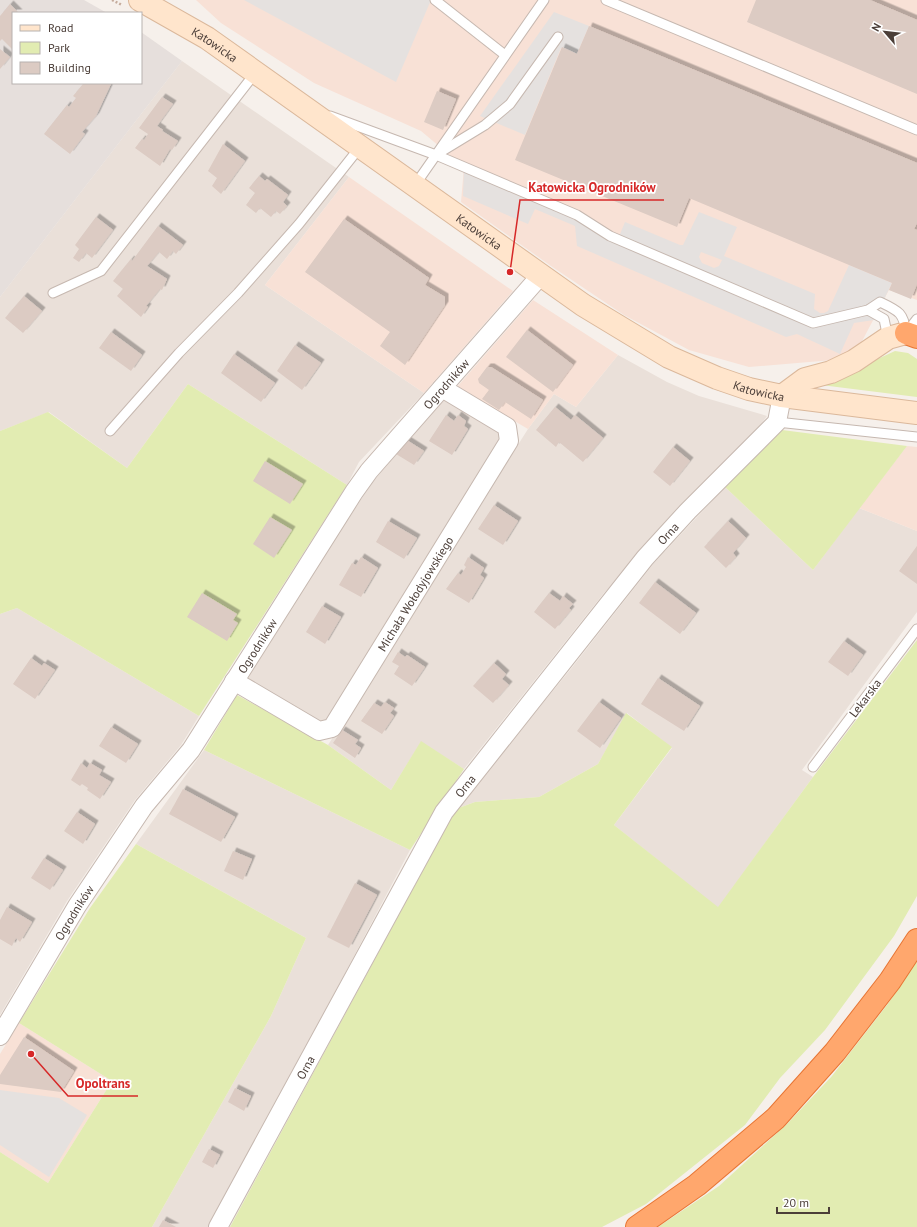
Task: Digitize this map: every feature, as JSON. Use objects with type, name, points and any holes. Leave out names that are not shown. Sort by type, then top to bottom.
[{"type":"highway","points":[[637,1227],[697,1185],[776,1118],[835,1052],[890,982],[917,940]]},
{"type":"street","name":"Katowicka","points":[[145,1],[207,38],[541,275],[619,328],[692,368],[749,389],[782,396],[917,412]]},
{"type":"street","name":"Ogrodników","points":[[0,1036],[76,906],[144,806],[191,750],[369,471],[541,275]]},
{"type":"street","points":[[777,422],[782,396],[805,379],[831,372],[907,332]]},
{"type":"street","name":"Michała Wołodyjowskiego","points":[[234,681],[319,731],[332,728],[509,441],[507,427],[442,388]]},
{"type":"street","name":"Orna","points":[[218,1227],[444,812],[645,558],[688,511],[777,422]]},
{"type":"lane","points":[[435,0],[505,56]]},
{"type":"lane","points":[[415,185],[544,0]]},
{"type":"lane","points":[[606,0],[917,130]]},
{"type":"lane","points":[[436,155],[485,125],[510,104],[558,37]]},
{"type":"lane","points":[[53,294],[101,271],[256,72]]},
{"type":"lane","points":[[302,105],[436,155],[577,215],[610,236],[813,323],[868,310],[880,302],[896,310],[904,318],[907,332]]},
{"type":"lane","points":[[110,431],[179,353],[244,287],[299,224],[361,146]]},
{"type":"lane","points":[[868,310],[907,332]]},
{"type":"lane","points":[[777,422],[917,437]]},
{"type":"lane","name":"Lekarska","points":[[813,767],[917,629]]},
{"type":"shaded area","points":[[0,0],[84,0],[105,12],[12,12],[12,84],[142,84],[142,33],[182,61],[0,297]]},
{"type":"shaded area","points":[[196,0],[917,0],[917,300],[889,290],[860,345],[833,360],[749,367],[689,350],[624,315],[551,266],[461,202],[464,167],[421,131],[314,83],[221,23]]},
{"type":"shaded area","points":[[244,0],[431,0],[396,82]]},
{"type":"shaded area","points":[[554,12],[589,26],[577,54],[561,48],[525,135],[480,116]]},
{"type":"shaded area","points":[[182,61],[349,177],[265,285],[424,393],[359,462],[347,485],[188,384],[127,468],[49,412],[0,431],[0,297]]},
{"type":"shaded area","points":[[464,167],[577,215],[618,239],[625,222],[680,245],[683,245],[699,212],[737,227],[724,256],[815,294],[814,309],[820,313],[828,311],[849,265],[892,283],[874,320],[854,323],[840,354],[797,334],[786,337],[577,246],[575,226],[535,209],[528,224],[463,196]],"holes":[[[701,252],[722,260],[719,266],[714,268],[702,263],[699,257]]]},
{"type":"shaded area","points":[[349,177],[513,291],[424,393],[265,285]]},
{"type":"shaded area","points":[[533,300],[618,355],[576,407],[554,394],[528,429],[457,387]]},
{"type":"shaded area","points":[[618,355],[667,382],[699,396],[767,416],[755,432],[604,593],[464,769],[421,742],[391,790],[328,745],[528,429],[554,394],[576,407]]},
{"type":"shaded area","points":[[443,399],[500,432],[502,442],[328,720],[320,722],[245,680],[372,483]]},
{"type":"shaded area","points":[[907,446],[917,447],[917,531],[859,508]]},
{"type":"shaded area","points":[[725,487],[813,570],[859,508],[917,531],[917,612],[802,770],[813,777],[718,908],[614,825],[672,748],[627,713],[598,764],[539,797],[475,802],[456,809],[570,670],[654,563]]},
{"type":"shaded area","points":[[17,608],[199,716],[181,745],[135,800],[67,901],[0,1015],[0,614]]},
{"type":"shaded area","points":[[204,750],[410,850],[211,1227],[152,1227],[271,1016],[306,938],[136,844]]},
{"type":"shaded area","points":[[19,1023],[112,1081],[48,1183],[0,1152],[0,1054]]},
{"type":"shaded area","points":[[0,1090],[59,1098],[87,1115],[49,1177],[0,1145]]},
{"type":"green space","points":[[895,351],[908,353],[917,359],[917,397],[821,385]]},
{"type":"green space","points":[[188,384],[347,485],[199,716],[17,608],[0,614],[0,431],[48,412],[127,468]]},
{"type":"green space","points":[[782,430],[907,446],[813,570],[725,487]]},
{"type":"green space","points":[[917,640],[917,896],[894,936],[825,1030],[780,1078],[745,1125],[646,1204],[602,1227],[230,1227],[456,809],[475,802],[539,797],[598,764],[626,713],[672,747],[614,825],[718,907],[813,777]]},
{"type":"green space","points":[[237,695],[328,745],[391,790],[421,741],[464,769],[410,850],[204,750]]},
{"type":"green space","points":[[136,844],[306,938],[271,1016],[152,1227],[0,1227],[0,1152],[48,1183],[112,1081],[19,1023],[90,908]]},
{"type":"green space","points":[[917,961],[917,1227],[658,1227],[719,1186],[788,1123],[832,1076],[887,1005]]},
{"type":"building","points":[[756,0],[870,0],[917,20],[917,94],[747,22]]},
{"type":"building","points":[[10,4],[18,12],[12,12],[12,49],[2,39],[0,41],[0,16]]},
{"type":"building","points":[[589,26],[917,163],[917,223],[914,229],[917,230],[917,284],[911,299],[889,290],[892,283],[689,198],[677,227],[515,160],[562,47],[577,54]]},
{"type":"building","points":[[0,49],[10,57],[0,69]]},
{"type":"building","points":[[83,84],[111,84],[96,116],[82,132],[85,134],[70,154],[44,134],[67,105],[69,107],[76,98],[73,96]]},
{"type":"building","points":[[437,91],[456,99],[443,130],[424,122]]},
{"type":"building","points":[[162,97],[173,104],[157,126],[178,141],[172,150],[170,149],[160,166],[135,148],[148,134],[139,128]]},
{"type":"building","points":[[223,144],[245,161],[221,194],[212,186],[217,178],[208,171]]},
{"type":"building","points":[[259,176],[265,181],[267,179],[288,195],[283,202],[287,206],[280,214],[276,211],[271,217],[260,208],[256,213],[246,205],[255,193],[249,188]]},
{"type":"building","points":[[96,217],[113,230],[92,258],[86,253],[79,262],[73,258],[79,249],[75,245]]},
{"type":"building","points":[[344,219],[429,278],[425,285],[445,297],[445,305],[405,365],[380,346],[390,332],[305,272]]},
{"type":"building","points":[[158,226],[183,245],[176,254],[173,251],[167,259],[159,252],[147,266],[167,279],[162,290],[160,289],[146,306],[148,307],[141,317],[117,296],[123,289],[113,281],[131,259],[132,261]]},
{"type":"building","points":[[24,296],[42,311],[23,333],[5,318]]},
{"type":"building","points":[[527,330],[573,365],[553,392],[506,357]]},
{"type":"building","points":[[111,332],[142,355],[131,371],[99,348]]},
{"type":"building","points":[[295,345],[321,363],[302,390],[277,371]]},
{"type":"building","points":[[234,354],[275,383],[261,402],[221,373]]},
{"type":"building","points":[[487,367],[491,367],[543,400],[531,419],[505,402],[499,410],[482,399],[489,390],[479,383],[478,379]]},
{"type":"building","points":[[555,407],[571,420],[575,415],[603,438],[583,462],[559,442],[556,447],[536,430]]},
{"type":"building","points":[[446,415],[454,421],[458,415],[466,421],[464,426],[468,429],[452,455],[429,441]]},
{"type":"building","points":[[405,439],[424,451],[414,465],[396,454]]},
{"type":"building","points":[[673,447],[690,461],[670,486],[653,472]]},
{"type":"building","points":[[265,461],[303,484],[290,504],[253,481]]},
{"type":"building","points":[[494,505],[518,521],[503,545],[478,529]]},
{"type":"building","points":[[270,517],[292,530],[274,558],[253,544]]},
{"type":"building","points":[[388,521],[417,538],[404,559],[376,542]]},
{"type":"building","points":[[728,521],[746,538],[733,553],[736,557],[726,568],[704,547]]},
{"type":"building","points":[[917,546],[917,584],[899,571]]},
{"type":"building","points":[[361,557],[378,568],[361,597],[339,585],[352,563],[356,565]]},
{"type":"building","points":[[468,557],[484,568],[480,575],[484,578],[469,603],[446,589],[458,573],[461,575],[466,567],[464,565]]},
{"type":"building","points":[[655,582],[696,613],[680,634],[639,603]]},
{"type":"building","points":[[202,593],[237,614],[233,620],[238,623],[227,641],[187,617]]},
{"type":"building","points":[[549,593],[560,601],[563,596],[573,604],[569,608],[571,610],[555,629],[534,612]]},
{"type":"building","points":[[322,606],[341,617],[325,644],[306,632]]},
{"type":"building","points":[[844,641],[863,655],[848,676],[828,662]]},
{"type":"building","points":[[398,652],[405,657],[407,655],[425,667],[412,686],[394,674],[399,666],[392,662]]},
{"type":"building","points":[[31,658],[42,666],[44,663],[55,670],[35,699],[13,684]]},
{"type":"building","points":[[494,663],[506,674],[502,679],[509,685],[493,703],[473,686]]},
{"type":"building","points":[[658,678],[700,706],[684,731],[641,704]]},
{"type":"building","points":[[385,702],[394,708],[390,713],[394,716],[382,734],[361,721],[374,703],[381,707]]},
{"type":"building","points":[[599,702],[621,718],[600,748],[577,731]]},
{"type":"building","points":[[111,727],[138,744],[126,763],[99,746]]},
{"type":"building","points":[[342,730],[358,740],[355,744],[361,748],[355,758],[333,743]]},
{"type":"building","points":[[81,763],[87,768],[90,763],[102,770],[99,775],[111,782],[100,799],[87,790],[88,788],[82,784],[80,786],[71,780]]},
{"type":"building","points":[[183,789],[235,817],[221,842],[169,814]]},
{"type":"building","points":[[77,812],[95,824],[83,844],[64,831]]},
{"type":"building","points":[[233,851],[252,859],[243,880],[224,871]]},
{"type":"building","points":[[44,858],[63,870],[50,890],[31,878]]},
{"type":"building","points":[[355,883],[377,895],[349,948],[327,937]]},
{"type":"building","points":[[7,907],[32,922],[20,942],[16,938],[12,946],[0,939],[0,920]]},
{"type":"building","points":[[24,1037],[74,1071],[61,1092],[0,1084],[0,1075]]},
{"type":"building","points":[[235,1088],[251,1096],[244,1111],[228,1102]]},
{"type":"building","points":[[209,1149],[220,1155],[213,1168],[202,1162]]},
{"type":"building","points":[[163,1220],[176,1227],[159,1227]]},
{"type":"place","name":"Katowicka Ogrodników","points":[[510,272]]},
{"type":"place","name":"Opoltrans","points":[[31,1054]]}]
